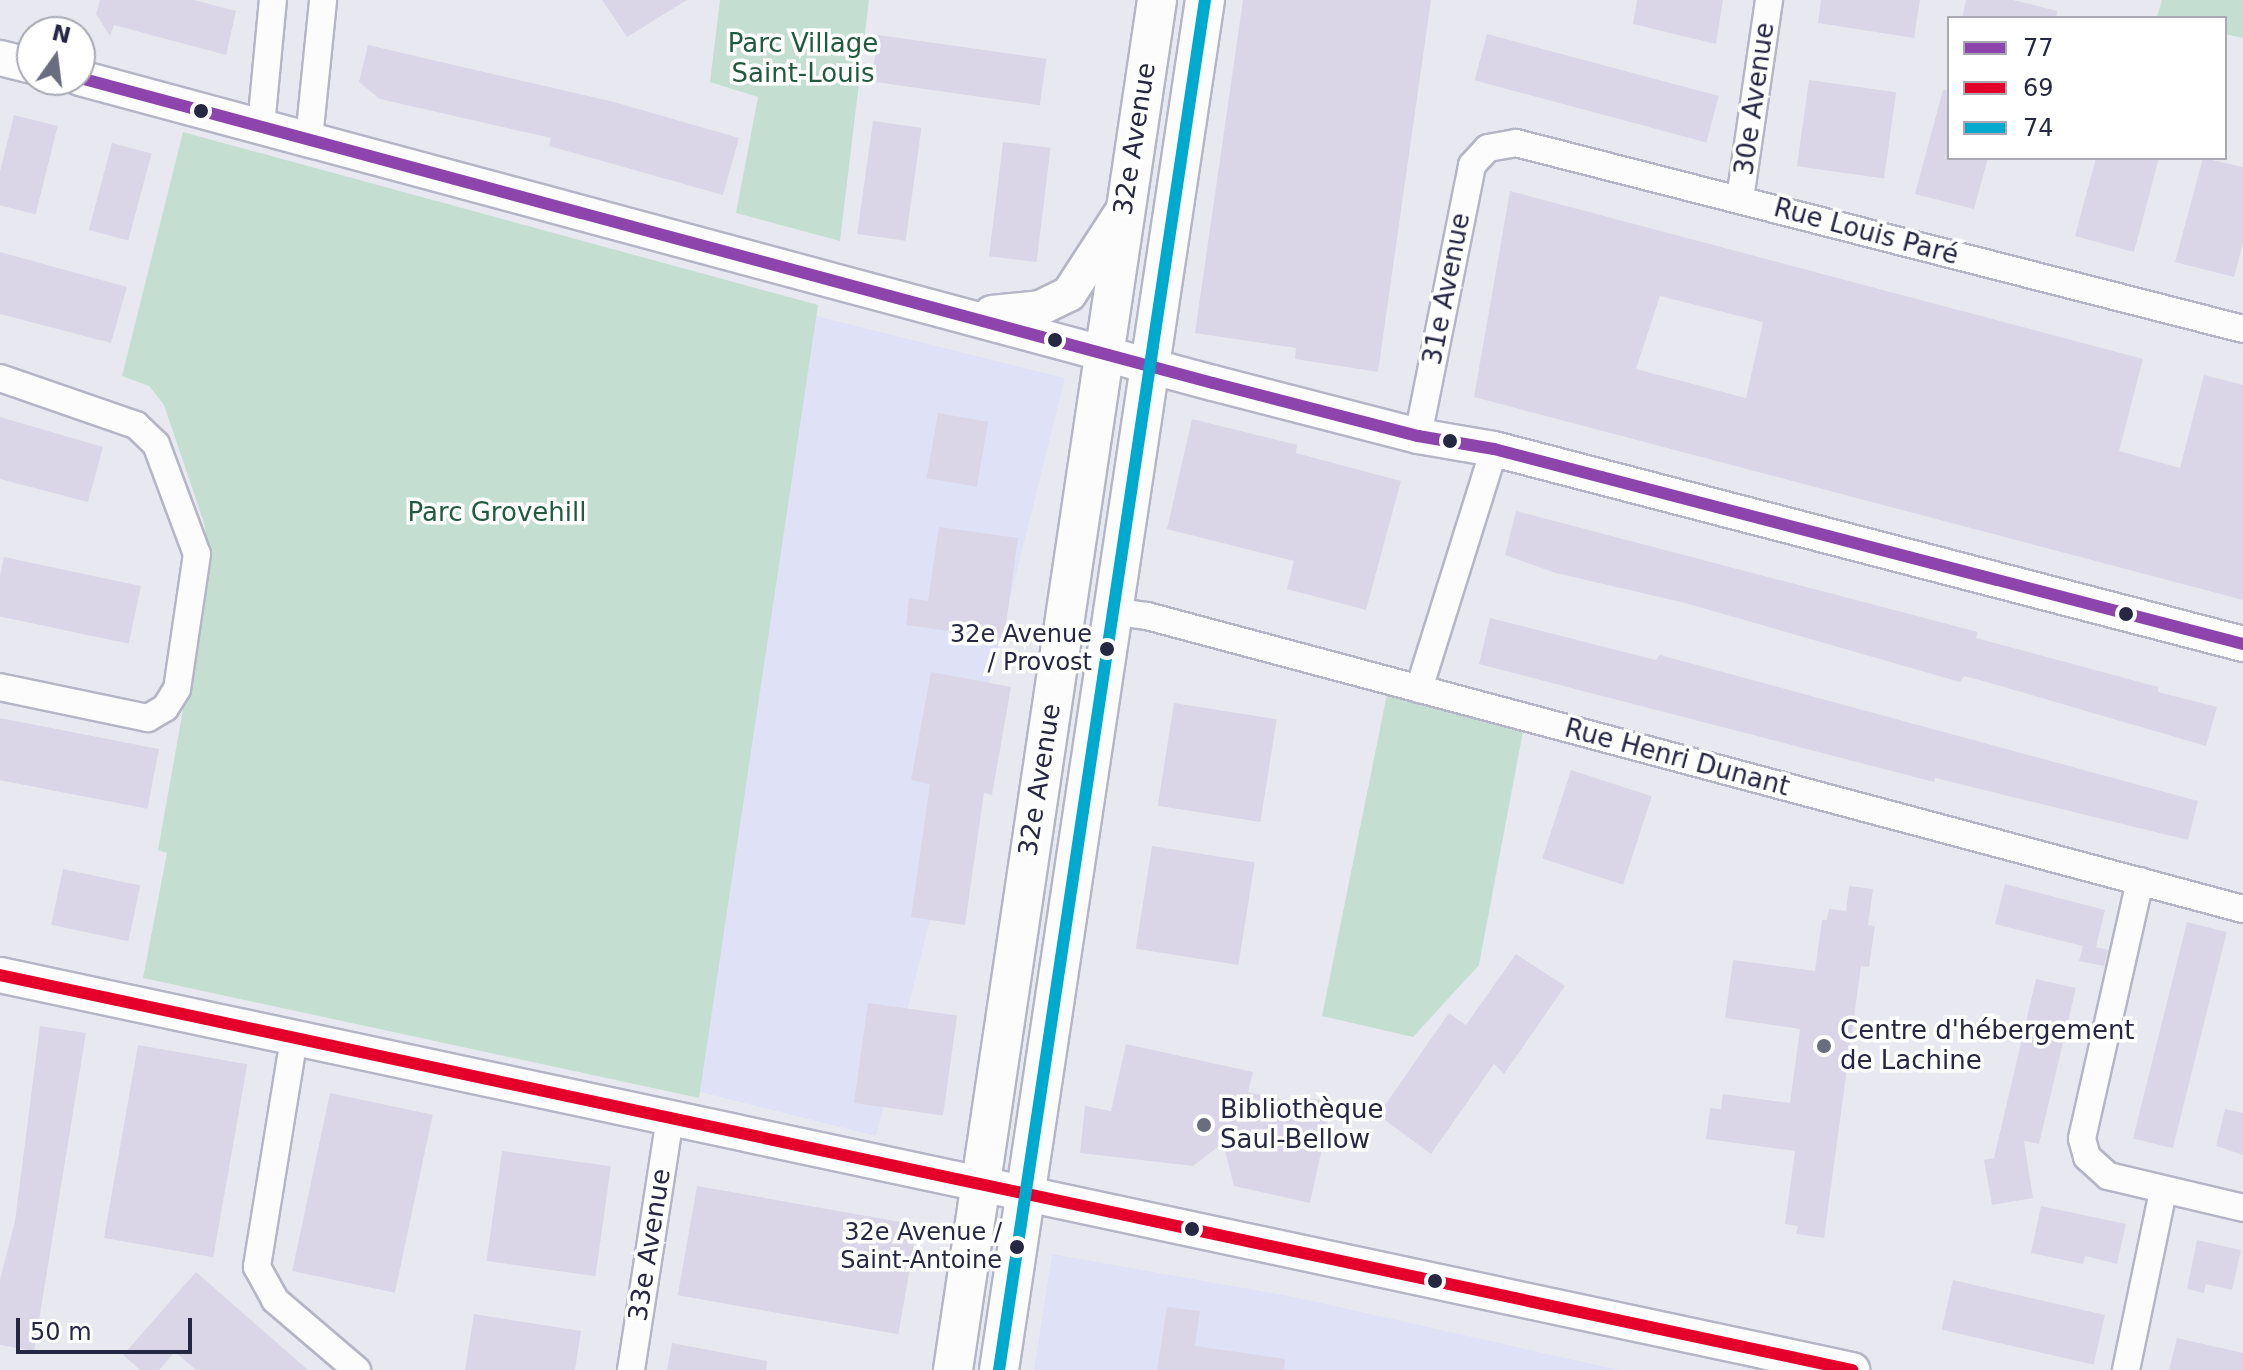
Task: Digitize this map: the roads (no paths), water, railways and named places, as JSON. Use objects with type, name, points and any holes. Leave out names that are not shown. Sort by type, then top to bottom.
[{"type":"main road","name":"32e Avenue","points":[[953,1370],[1157,0]]},
{"type":"main road","name":"32e Avenue","points":[[999,1370],[1205,0]]},
{"type":"street","points":[[261,126],[273,0]]},
{"type":"street","points":[[309,139],[323,0]]},
{"type":"street","name":"30e Avenue","points":[[1740,199],[1769,0]]},
{"type":"street","points":[[96,82],[1418,436],[1494,449],[2243,644]]},
{"type":"street","name":"Rue Louis Paré","points":[[1488,148],[1516,143],[2243,329]]},
{"type":"street","name":"31e Avenue","points":[[1418,436],[1472,165],[1488,148]]},
{"type":"street","points":[[968,315],[1040,308],[1060,301],[1080,284],[1125,208]]},
{"type":"street","points":[[0,378],[136,425],[156,444],[197,554],[177,689],[165,708],[148,718],[0,687]]},
{"type":"street","points":[[1419,689],[1494,449]]},
{"type":"street","name":"Rue Henri Dunant","points":[[1111,611],[1147,616],[2243,909]]},
{"type":"street","points":[[2140,881],[2082,1139],[2087,1157],[2108,1176],[2243,1208]]},
{"type":"street","points":[[0,975],[980,1187],[1852,1370]]},
{"type":"street","points":[[294,1038],[257,1267],[275,1300],[357,1370]]},
{"type":"street","name":"33e Avenue","points":[[631,1370],[670,1119]]},
{"type":"street","points":[[2126,1370],[2163,1191]]},
{"type":"place","name":"32e Avenue / Provost","points":[[1107,649]]},
{"type":"place","name":"Centre d'hébergement de Lachine","points":[[1824,1046]]},
{"type":"place","name":"Bibliothèque Saul-Bellow","points":[[1204,1125]]},
{"type":"place","name":"32e Avenue / Saint-Antoine","points":[[1017,1247]]},
{"type":"park label","name":"Parc Village Saint-Louis","points":[[803,59]]},
{"type":"park label","name":"Parc Grovehill","points":[[497,513]]}]
